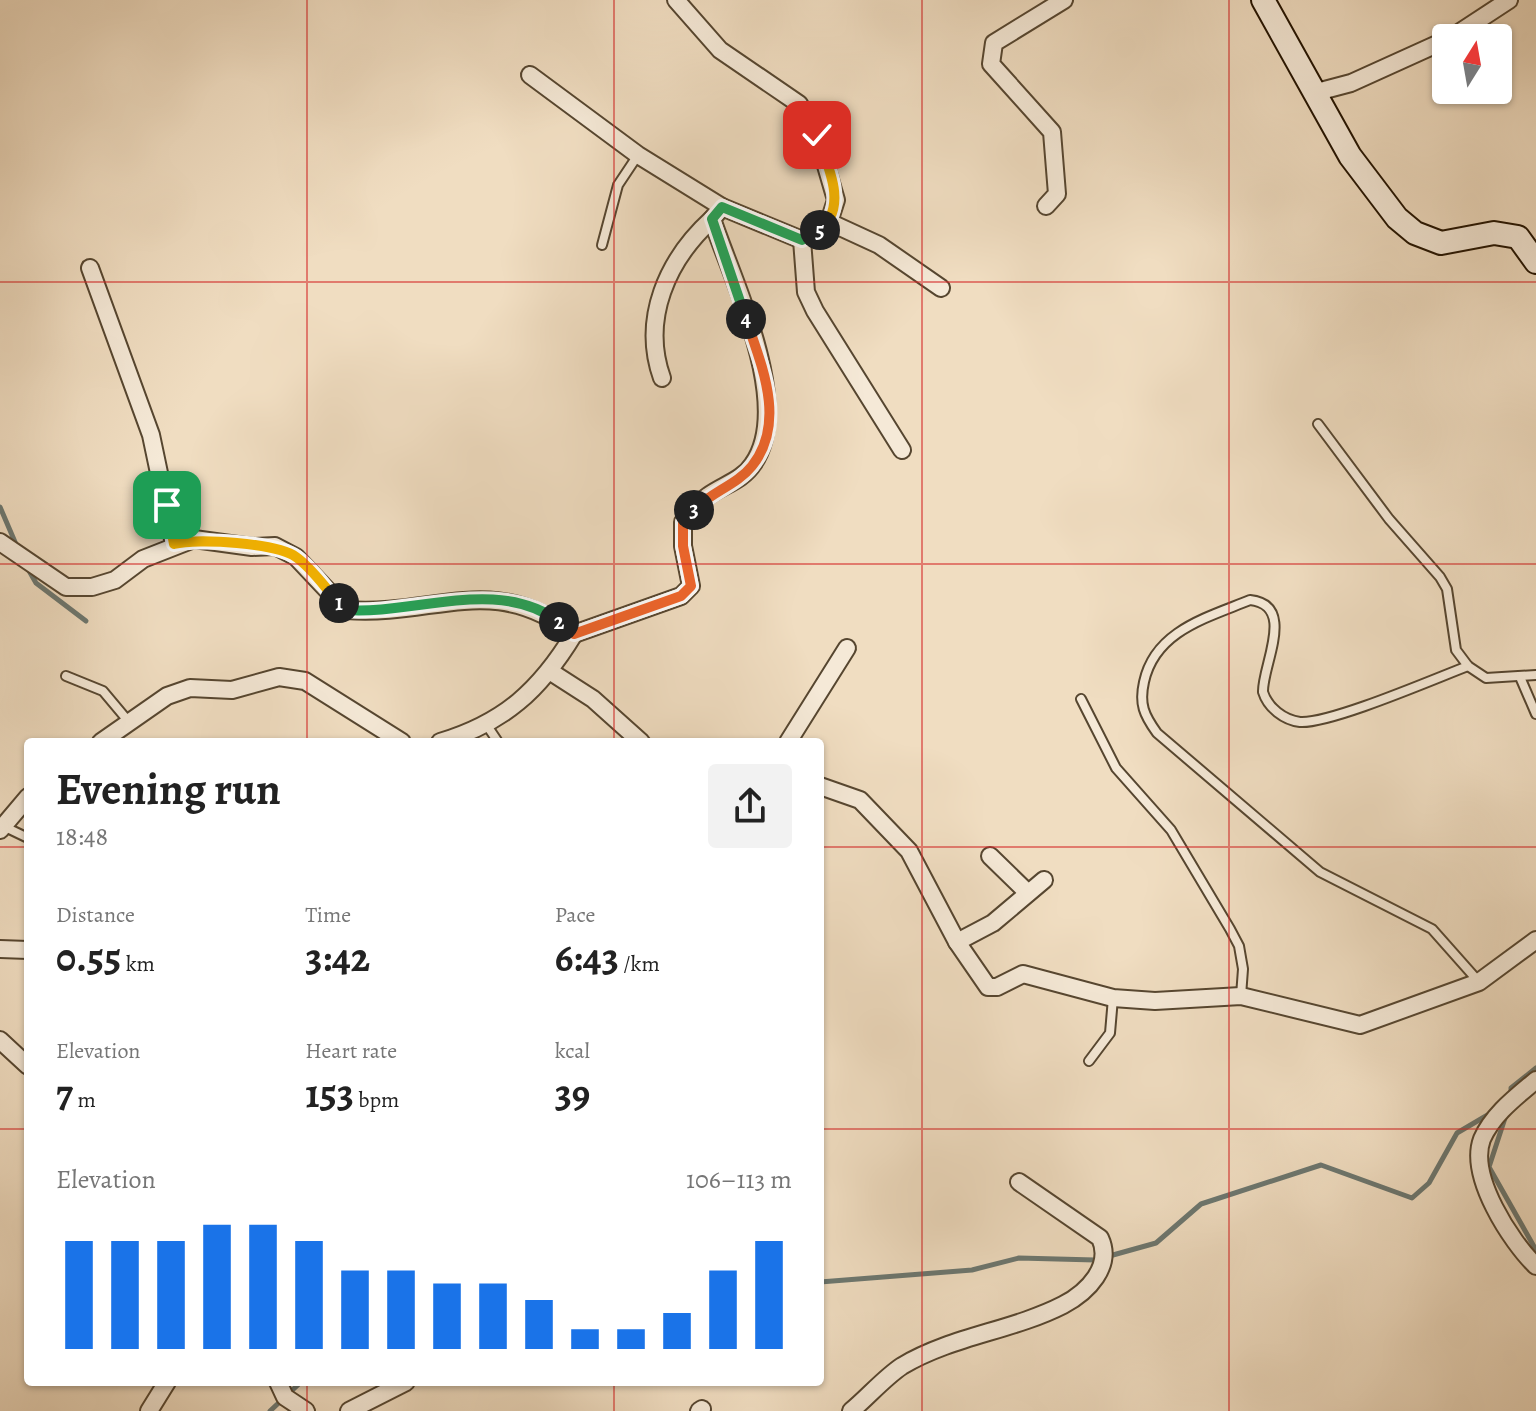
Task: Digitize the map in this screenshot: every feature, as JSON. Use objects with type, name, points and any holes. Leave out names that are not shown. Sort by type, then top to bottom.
[{"type":"street","points":[[676,0],[720,50],[799,104],[817,135],[836,200],[829,222],[802,240]]},
{"type":"street","points":[[1046,206],[1057,194],[1052,132],[991,64],[994,43],[1064,0]]},
{"type":"street","points":[[1263,0],[1350,156],[1397,218],[1415,233],[1441,243],[1494,233],[1518,237],[1536,262]]},
{"type":"street","points":[[1471,24],[1509,0]]},
{"type":"street","points":[[1317,92],[1351,83],[1432,46]]},
{"type":"street","points":[[530,75],[717,213],[802,240]]},
{"type":"street","points":[[662,378],[652,351],[659,295],[690,239],[717,213]]},
{"type":"street","points":[[450,738],[486,724],[510,710],[551,672],[574,634],[681,596],[691,586],[683,546],[683,522],[706,497],[753,466],[766,440],[769,406],[764,365],[717,213]]},
{"type":"street","points":[[829,222],[879,245],[941,288]]},
{"type":"street","points":[[802,240],[806,292],[815,311],[902,450]]},
{"type":"street","points":[[90,268],[151,435],[174,544]]},
{"type":"street","points":[[0,542],[66,587],[92,587],[115,580],[143,559],[174,544],[194,539],[252,547],[275,546],[296,557],[346,610],[373,612],[454,602],[510,600],[552,617],[574,634]]},
{"type":"street","points":[[791,738],[847,648]]},
{"type":"street","points":[[551,672],[593,699],[637,738]]},
{"type":"street","points":[[107,738],[167,696],[190,688],[232,690],[279,677],[305,681],[396,738]]},
{"type":"street","points":[[824,787],[860,800],[909,851],[957,942],[988,987],[997,987],[1023,974],[1113,998],[1155,1001],[1241,996],[1360,1025],[1479,982],[1536,940]]},
{"type":"street","points":[[1,828],[24,802]]},
{"type":"street","points":[[990,856],[1028,893]]},
{"type":"street","points":[[957,942],[993,923],[1044,880]]},
{"type":"street","points":[[0,949],[24,950]]},
{"type":"street","points":[[0,1040],[24,1062]]},
{"type":"street","points":[[1536,1080],[1501,1111],[1488,1129],[1481,1143],[1479,1163],[1500,1219],[1515,1245],[1536,1266]]},
{"type":"street","points":[[851,1411],[900,1367],[945,1345],[1064,1304],[1101,1271],[1105,1250],[1100,1238],[1019,1182]]},
{"type":"street","points":[[149,1411],[165,1386]]},
{"type":"street","points":[[280,1386],[285,1397],[299,1409]]},
{"type":"street","points":[[349,1411],[398,1386]]},
{"type":"lane","points":[[602,245],[618,185],[638,155]]},
{"type":"lane","points":[[1318,424],[1389,519],[1440,577],[1447,589],[1456,650],[1468,666],[1486,678],[1536,675]]},
{"type":"lane","points":[[1468,666],[1322,718],[1288,719],[1274,710],[1263,692],[1274,621],[1266,606],[1250,600],[1165,640],[1148,663],[1141,695],[1143,714],[1157,733],[1320,872],[1432,929],[1479,982]]},
{"type":"lane","points":[[66,676],[103,691],[129,723]]},
{"type":"lane","points":[[1520,677],[1536,714]]},
{"type":"lane","points":[[1081,699],[1116,768],[1171,830],[1230,929],[1239,946],[1243,969],[1241,996]]},
{"type":"lane","points":[[486,724],[495,738]]},
{"type":"lane","points":[[1,828],[24,837]]},
{"type":"lane","points":[[1089,1061],[1110,1033],[1113,998]]},
{"type":"waterway","points":[[0,507],[18,549]]},
{"type":"waterway","points":[[28,569],[36,583],[86,621]]},
{"type":"waterway","points":[[1511,1098],[1511,1088],[1536,1068]]},
{"type":"waterway","points":[[824,1282],[972,1270],[1019,1258],[1095,1260],[1156,1243],[1201,1204],[1321,1165],[1412,1198],[1429,1183],[1457,1133],[1491,1113]]},
{"type":"waterway","points":[[1506,1115],[1489,1167],[1536,1250]]},
{"type":"waterway","points":[[270,1411],[297,1386]]},
{"type":"route","points":[[167,505],[174,544],[194,539],[252,547],[275,546],[296,557],[346,610],[373,612],[427,604],[510,600],[552,617],[574,634],[681,596],[691,586],[683,546],[683,522],[706,497],[753,466],[766,440],[769,406],[764,365],[712,219],[722,207],[802,240],[822,229],[833,215],[836,200],[817,135]]}]
